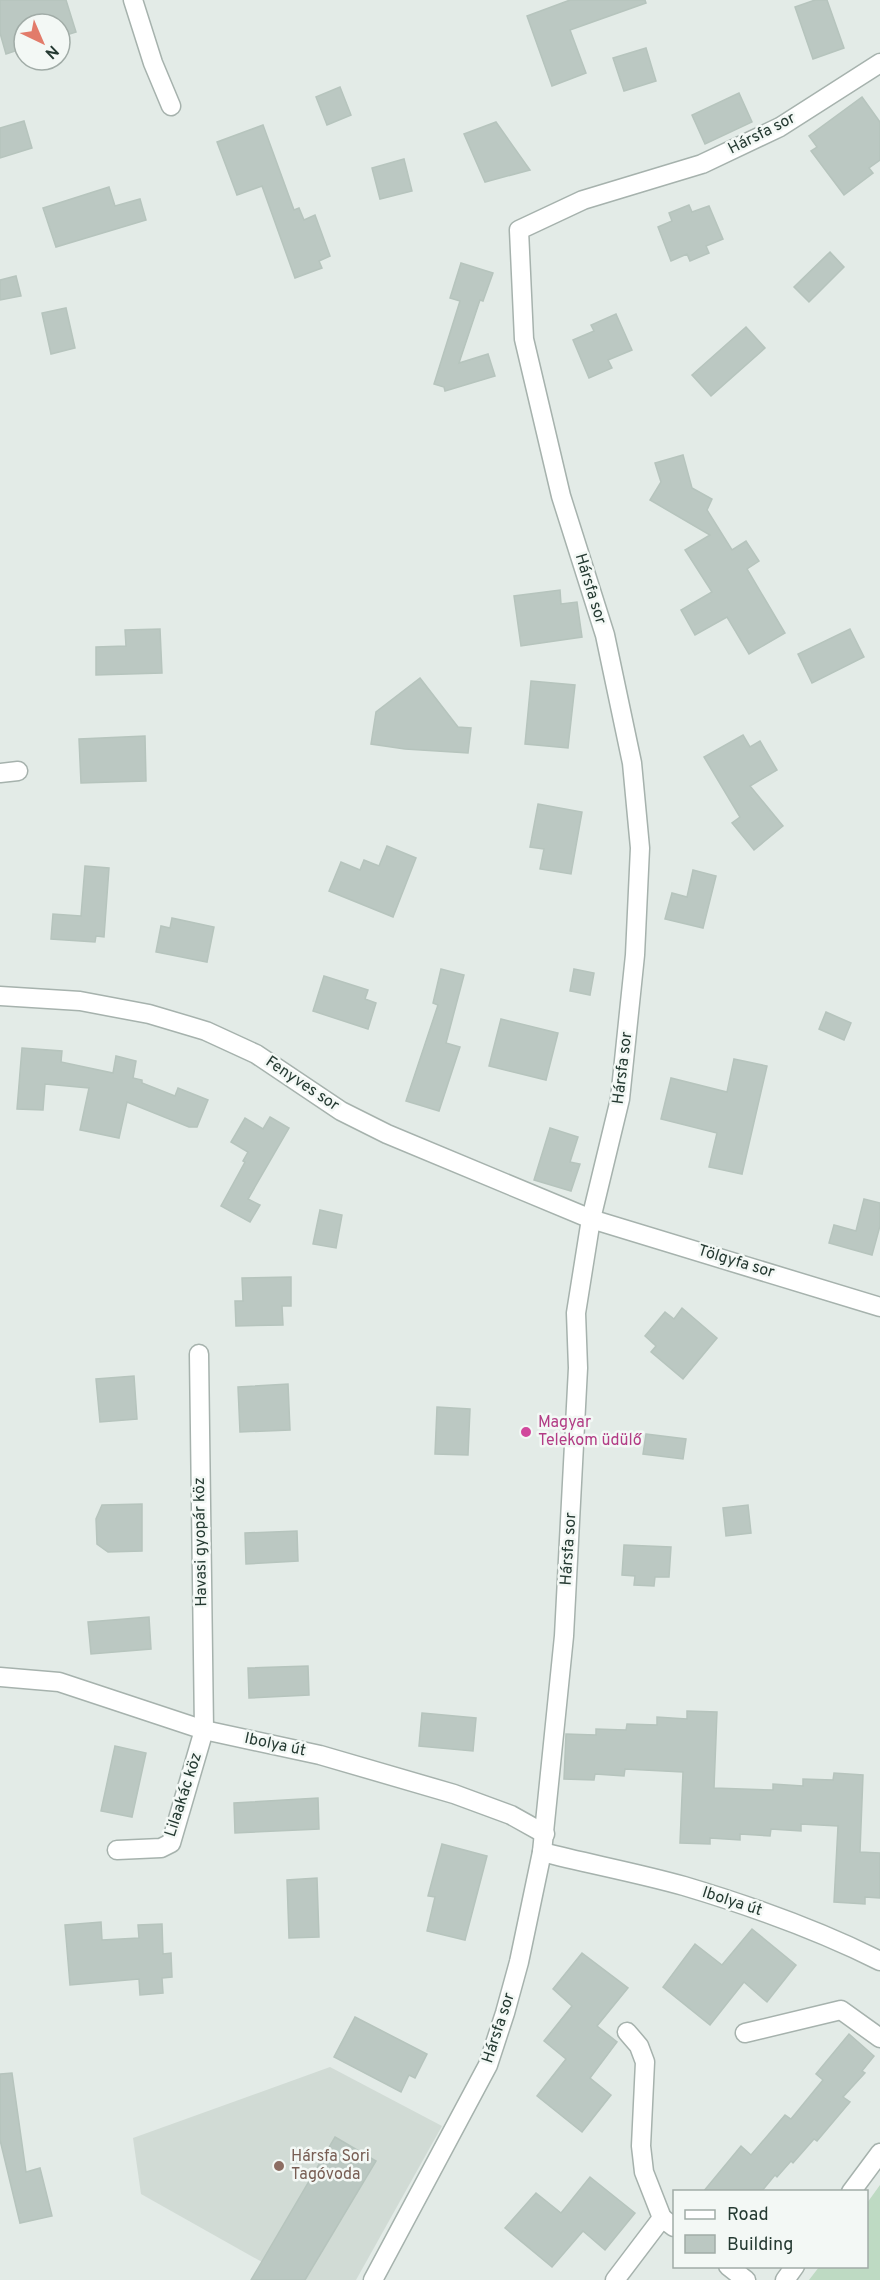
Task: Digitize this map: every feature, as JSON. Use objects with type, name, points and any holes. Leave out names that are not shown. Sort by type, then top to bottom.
[{"type":"street","points":[[133,0],[153,63],[171,106]]},
{"type":"street","name":"Hársfa sor","points":[[373,2280],[488,2065],[519,1962],[542,1852],[564,1636],[578,1368],[576,1313],[591,1219],[620,1099],[635,955],[640,848],[632,763],[605,635],[561,495],[524,339],[519,230],[583,200],[702,164],[780,127],[880,63]]},
{"type":"street","points":[[0,773],[18,771]]},
{"type":"street","name":"Fenyves sor","points":[[0,996],[80,1001],[149,1014],[206,1031],[256,1054],[341,1111],[387,1134],[591,1219]]},
{"type":"street","name":"Tölgyfa sor","points":[[591,1219],[880,1307]]},
{"type":"street","name":"Havasi gyopár köz","points":[[199,1354],[204,1730]]},
{"type":"street","name":"Ibolya út","points":[[0,1677],[59,1682],[204,1730],[320,1755],[454,1794],[511,1815],[545,1834]]},
{"type":"street","name":"Lilaakác köz","points":[[117,1850],[161,1848],[171,1843],[204,1730]]},
{"type":"street","name":"Ibolya út","points":[[542,1852],[684,1886],[811,1930],[880,1961]]},
{"type":"street","points":[[745,2033],[841,2010],[880,2038]]},
{"type":"street","points":[[615,2280],[668,2223],[644,2172],[641,2145],[645,2062],[639,2046],[627,2032]]},
{"type":"street","points":[[852,2190],[880,2153]]},
{"type":"street","points":[[731,2268],[747,2280]]},
{"type":"shaded area","name":"Hársfa Sori Tagóvoda","points":[[330,2067],[442,2126],[356,2280],[294,2280],[141,2194],[133,2138]]},
{"type":"green space","points":[[880,2185],[880,2280],[809,2280],[818,2268],[868,2268],[868,2202]]},
{"type":"building","points":[[0,0],[66,0],[70,12],[12,12],[12,52],[6,54],[0,33]]},
{"type":"building","points":[[570,0],[645,0],[646,3],[570,30],[586,73],[552,86],[527,16]]},
{"type":"building","points":[[815,0],[827,0],[844,48],[813,59],[795,7]]},
{"type":"building","points":[[72,19],[76,32],[72,33]]},
{"type":"building","points":[[646,48],[656,81],[624,91],[613,58]]},
{"type":"building","points":[[340,87],[351,115],[327,125],[316,97]]},
{"type":"building","points":[[739,93],[752,122],[705,144],[692,115]]},
{"type":"building","points":[[862,97],[880,122],[880,160],[869,168],[873,173],[844,195],[811,151],[817,147],[809,136]]},
{"type":"building","points":[[24,121],[32,148],[0,158],[0,128]]},
{"type":"building","points":[[496,122],[530,170],[485,182],[464,134]]},
{"type":"building","points":[[263,125],[294,210],[299,208],[304,220],[315,215],[330,256],[319,261],[322,268],[295,278],[262,186],[237,195],[217,142]]},
{"type":"building","points":[[404,159],[412,191],[380,199],[372,168]]},
{"type":"building","points":[[109,187],[115,206],[140,199],[146,220],[56,247],[43,208]]},
{"type":"building","points":[[689,205],[692,212],[709,206],[723,239],[706,246],[709,253],[690,261],[687,254],[671,261],[658,227],[672,221],[669,213]]},
{"type":"building","points":[[830,252],[844,267],[809,302],[794,287]]},
{"type":"building","points":[[461,263],[493,273],[483,301],[480,300],[459,363],[488,354],[495,376],[445,391],[444,387],[434,384],[460,301],[450,298]]},
{"type":"building","points":[[16,276],[21,296],[0,300],[0,280]]},
{"type":"building","points":[[66,308],[75,348],[51,354],[42,313]]},
{"type":"building","points":[[616,314],[632,350],[608,360],[612,368],[589,378],[573,340],[594,331],[591,325]]},
{"type":"building","points":[[746,327],[765,348],[711,396],[692,375]]},
{"type":"building","points":[[683,455],[692,488],[712,499],[707,510],[732,550],[746,541],[759,561],[747,569],[785,633],[749,654],[727,617],[695,635],[681,610],[712,592],[685,550],[710,535],[650,500],[661,482],[655,463]]},
{"type":"building","points":[[560,590],[561,604],[577,602],[582,637],[521,646],[514,596]]},
{"type":"building","points":[[160,629],[162,673],[96,675],[96,647],[126,646],[125,630]]},
{"type":"building","points":[[850,629],[864,657],[812,683],[798,654]]},
{"type":"building","points":[[420,678],[458,727],[471,728],[468,753],[405,749],[371,744],[376,712]]},
{"type":"building","points":[[531,681],[575,685],[568,748],[525,744]]},
{"type":"building","points":[[743,735],[750,747],[760,741],[777,770],[750,786],[783,826],[754,850],[732,823],[740,817],[704,757]]},
{"type":"building","points":[[145,736],[146,781],[81,783],[79,739]]},
{"type":"building","points":[[538,804],[582,812],[571,874],[540,869],[544,849],[530,847]]},
{"type":"building","points":[[387,846],[416,858],[393,917],[329,891],[341,862],[360,870],[364,860],[379,866]]},
{"type":"building","points":[[85,866],[109,868],[104,937],[96,936],[95,942],[51,939],[53,914],[81,916]]},
{"type":"building","points":[[693,870],[716,876],[703,928],[665,919],[672,893],[687,897]]},
{"type":"building","points":[[172,918],[214,927],[207,962],[156,952],[161,926],[170,928]]},
{"type":"building","points":[[441,969],[464,975],[446,1043],[460,1047],[439,1111],[406,1101],[438,1005],[433,1003]]},
{"type":"building","points":[[574,969],[594,973],[590,995],[570,991]]},
{"type":"building","points":[[324,976],[368,990],[365,999],[376,1003],[368,1029],[313,1011]]},
{"type":"building","points":[[826,1012],[851,1023],[844,1040],[819,1029]]},
{"type":"building","points":[[501,1019],[558,1033],[546,1080],[489,1066]]},
{"type":"building","points":[[22,1048],[62,1051],[61,1062],[113,1073],[116,1056],[136,1061],[133,1078],[142,1080],[142,1083],[175,1096],[178,1088],[208,1100],[197,1127],[189,1127],[127,1102],[119,1138],[80,1130],[89,1088],[45,1084],[43,1110],[17,1109]]},
{"type":"building","points":[[734,1059],[767,1066],[742,1174],[709,1167],[717,1133],[661,1119],[671,1078],[727,1092]]},
{"type":"building","points":[[270,1117],[289,1128],[248,1199],[260,1205],[250,1222],[221,1206],[248,1152],[231,1142],[245,1118],[263,1129]]},
{"type":"building","points":[[550,1128],[578,1137],[570,1162],[580,1164],[571,1191],[534,1180]]},
{"type":"building","points":[[864,1199],[880,1203],[880,1226],[872,1255],[829,1243],[834,1225],[856,1231]]},
{"type":"building","points":[[320,1210],[342,1215],[336,1248],[313,1244]]},
{"type":"building","points":[[291,1277],[291,1306],[282,1306],[283,1325],[236,1326],[235,1301],[243,1301],[242,1278]]},
{"type":"building","points":[[682,1308],[717,1338],[683,1379],[651,1352],[656,1346],[645,1336],[665,1312],[674,1319]]},
{"type":"building","points":[[134,1376],[137,1419],[100,1422],[96,1379]]},
{"type":"building","points":[[288,1384],[290,1430],[240,1432],[238,1387]]},
{"type":"building","points":[[437,1407],[470,1409],[468,1455],[435,1454]]},
{"type":"building","points":[[646,1434],[686,1439],[683,1459],[643,1454]]},
{"type":"building","points":[[142,1504],[142,1551],[108,1552],[97,1544],[96,1519],[102,1505]]},
{"type":"building","points":[[748,1505],[751,1533],[726,1536],[723,1508]]},
{"type":"building","points":[[297,1531],[298,1561],[246,1564],[245,1533]]},
{"type":"building","points":[[624,1545],[671,1547],[669,1577],[655,1577],[654,1586],[634,1585],[635,1576],[622,1575]]},
{"type":"building","points":[[149,1617],[151,1649],[91,1654],[88,1622]]},
{"type":"building","points":[[308,1666],[309,1695],[249,1698],[248,1668]]},
{"type":"building","points":[[687,1711],[717,1712],[714,1788],[773,1790],[773,1784],[803,1786],[803,1779],[833,1780],[834,1773],[863,1775],[860,1852],[880,1853],[880,1898],[865,1897],[865,1904],[834,1902],[838,1826],[801,1824],[801,1831],[771,1829],[770,1836],[740,1834],[740,1840],[710,1838],[710,1844],[680,1843],[683,1772],[625,1769],[624,1776],[595,1774],[594,1780],[564,1779],[566,1734],[596,1735],[596,1729],[626,1730],[627,1724],[657,1725],[657,1717],[687,1719]]},
{"type":"building","points":[[422,1713],[476,1718],[473,1751],[419,1746]]},
{"type":"building","points":[[115,1746],[146,1753],[132,1817],[101,1811]]},
{"type":"building","points":[[318,1798],[319,1829],[235,1833],[234,1803]]},
{"type":"building","points":[[442,1844],[487,1856],[465,1940],[427,1931],[435,1897],[428,1896]]},
{"type":"building","points":[[317,1878],[319,1937],[289,1938],[287,1880]]},
{"type":"building","points":[[101,1922],[102,1940],[139,1938],[138,1925],[162,1924],[163,1954],[171,1953],[172,1977],[162,1978],[163,1993],[140,1995],[139,1979],[70,1985],[65,1925]]},
{"type":"building","points":[[752,1929],[796,1965],[767,2002],[744,1982],[710,2025],[663,1987],[695,1944],[722,1965]]},
{"type":"building","points":[[582,1953],[628,1988],[597,2026],[617,2042],[590,2078],[611,2095],[582,2132],[537,2096],[566,2059],[544,2041],[572,2006],[553,1989]]},
{"type":"building","points":[[355,2017],[427,2054],[415,2078],[409,2075],[401,2092],[334,2057]]},
{"type":"building","points":[[849,2034],[874,2056],[862,2071],[865,2073],[843,2097],[850,2102],[817,2141],[814,2139],[793,2163],[791,2161],[777,2177],[775,2175],[763,2190],[705,2190],[741,2146],[751,2155],[785,2115],[791,2119],[823,2080],[816,2074]]},
{"type":"building","points":[[12,2073],[26,2172],[40,2168],[52,2216],[20,2223],[0,2140],[0,2074]]},
{"type":"building","points":[[335,2137],[376,2161],[305,2280],[251,2280]]},
{"type":"building","points":[[590,2177],[635,2213],[605,2250],[583,2231],[552,2267],[505,2228],[536,2193],[561,2213]]},
{"type":"place","name":"Magyar Telekom üdülő","points":[[526,1432]]},
{"type":"place","name":"Hársfa Sori Tagóvoda","points":[[279,2166]]}]
